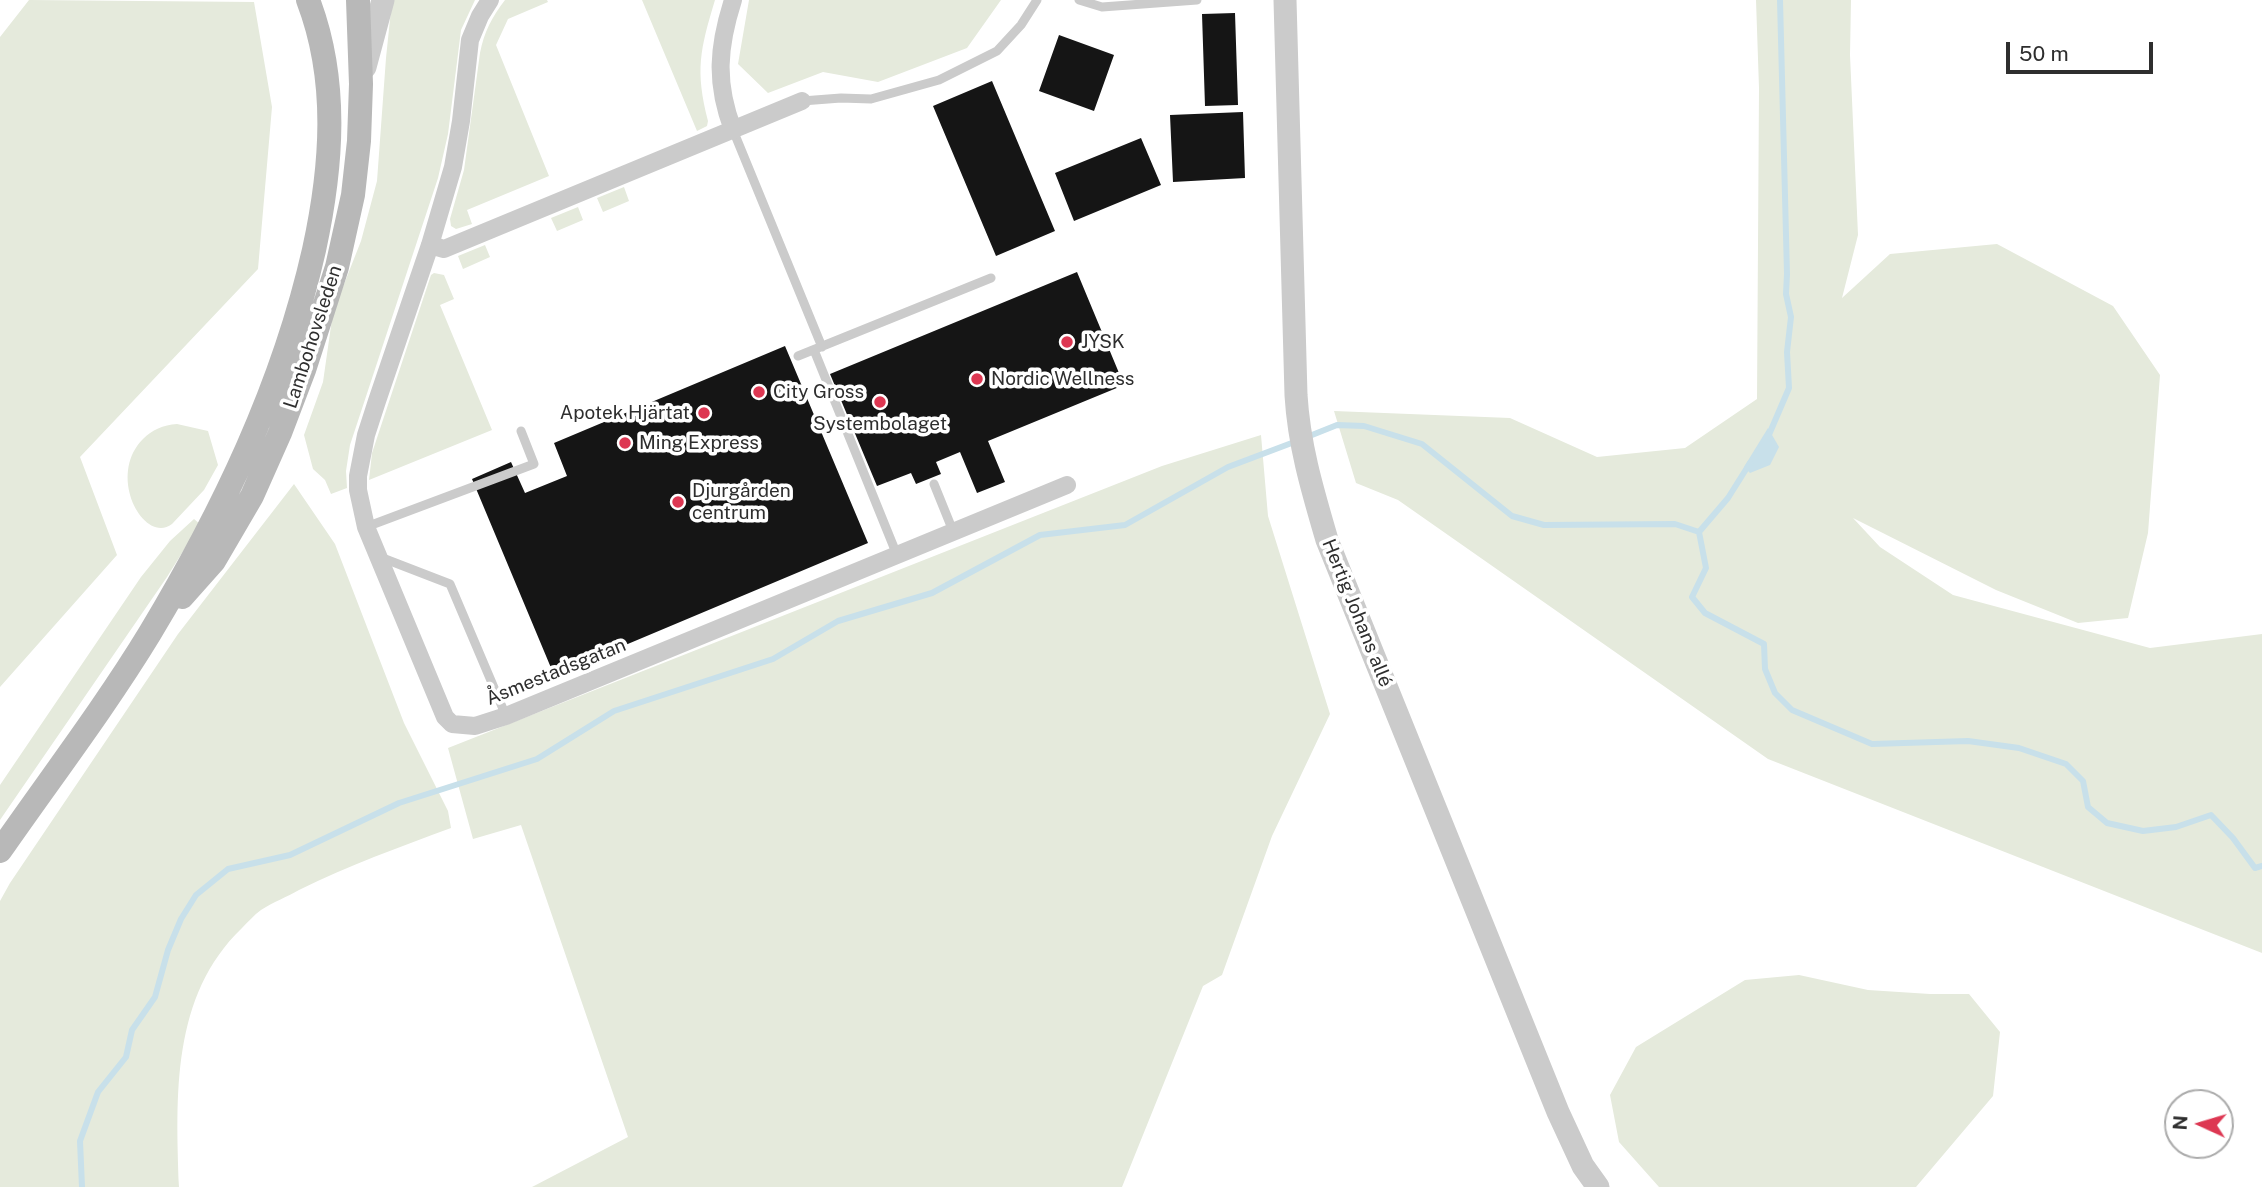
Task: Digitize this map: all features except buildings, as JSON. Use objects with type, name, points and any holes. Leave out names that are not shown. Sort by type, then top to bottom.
[{"type":"main road","name":"Lambohovsleden","points":[[0,850],[149,634],[217,515],[245,456],[281,364],[305,288],[322,213],[331,132],[328,77],[316,21],[308,0]]},
{"type":"main road","name":"Lambohovsleden","points":[[149,634],[214,561],[252,496],[304,370],[337,267],[353,195],[359,141],[361,84],[358,0]]},
{"type":"street","points":[[361,84],[383,0]]},
{"type":"street","name":"Åsmestadsgatan","points":[[490,0],[470,40],[453,167],[430,245],[377,401],[360,461],[358,490],[366,527],[445,717],[452,724],[463,726],[488,723],[1067,485]]},
{"type":"street","points":[[733,0],[723,31],[720,52],[722,97],[733,131]]},
{"type":"street","name":"Hertig Johans allé","points":[[1285,0],[1297,410],[1307,471],[1327,540],[1525,1032],[1578,1155],[1598,1187]]},
{"type":"street","points":[[430,245],[444,249],[802,101]]},
{"type":"lane","points":[[802,101],[871,99],[939,80],[997,51],[1021,25],[1037,0]]},
{"type":"lane","points":[[1079,0],[1102,7],[1197,0]]},
{"type":"lane","points":[[733,131],[897,555]]},
{"type":"lane","points":[[798,356],[991,278]]},
{"type":"lane","points":[[366,527],[534,464],[521,431]]},
{"type":"lane","points":[[934,484],[953,531]]},
{"type":"lane","points":[[379,557],[450,584],[506,716]]},
{"type":"shaded area","points":[[29,0],[254,2],[272,107],[258,269],[80,457],[117,555],[0,687],[0,37]]},
{"type":"shaded area","points":[[392,0],[475,0],[461,30],[448,134],[438,178],[350,445],[346,471],[347,488],[331,494],[325,480],[313,469],[304,435],[323,382],[333,312],[361,241],[377,181]]},
{"type":"shaded area","points":[[505,0],[548,2],[508,19],[496,45],[549,176],[467,210],[472,224],[456,229],[451,226],[450,219],[464,170],[480,53],[489,25]]},
{"type":"shaded area","points":[[642,0],[715,0],[701,60],[702,88],[708,121],[707,126],[697,131]]},
{"type":"shaded area","points":[[749,0],[1001,0],[967,48],[878,82],[823,72],[768,93],[738,64]]},
{"type":"shaded area","points":[[1756,0],[1851,0],[1850,55],[1858,235],[1842,298],[1890,254],[1997,244],[2113,306],[2160,375],[2148,533],[2128,618],[2078,623],[1996,590],[1853,518],[1880,547],[1953,595],[2150,648],[2262,634],[2262,953],[1768,759],[1398,500],[1356,483],[1334,411],[1510,418],[1597,457],[1685,448],[1757,399],[1759,88]]},
{"type":"shaded area","points":[[624,187],[629,201],[603,212],[597,198]]},
{"type":"shaded area","points":[[578,207],[583,220],[557,231],[551,218]]},
{"type":"shaded area","points":[[485,245],[490,257],[463,269],[458,256]]},
{"type":"shaded area","points":[[431,275],[444,275],[454,299],[440,305],[492,430],[369,480],[372,453]]},
{"type":"shaded area","points":[[177,424],[208,431],[218,465],[204,490],[172,524],[161,528],[150,525],[133,503],[128,471],[132,454],[143,439],[158,428]]},
{"type":"shaded area","points":[[1261,435],[1268,516],[1330,714],[1272,836],[1222,975],[1203,986],[1122,1187],[532,1187],[628,1137],[521,825],[473,839],[448,748],[1162,466]]},
{"type":"shaded area","points":[[294,484],[335,544],[404,723],[448,811],[451,828],[356,864],[270,904],[242,928],[219,955],[202,984],[190,1016],[183,1049],[179,1083],[179,1187],[0,1187],[0,901],[178,634]]},
{"type":"shaded area","points":[[194,519],[200,524],[167,577],[0,820],[0,785],[141,577],[170,541]]},
{"type":"shaded area","points":[[1799,975],[1868,990],[1969,994],[2000,1032],[1993,1096],[1916,1187],[1659,1187],[1619,1142],[1610,1095],[1636,1047],[1745,980]]},
{"type":"water","points":[[1768,428],[1779,447],[1770,465],[1750,473],[1744,467]]},
{"type":"waterway","points":[[1768,437],[1789,388],[1787,352],[1791,317],[1786,294],[1780,0]]},
{"type":"waterway","points":[[1307,437],[1337,425],[1364,426],[1422,444],[1512,516],[1544,525],[1675,524],[1699,532],[1706,568],[1692,597],[1705,613],[1764,644],[1765,669],[1775,693],[1792,710],[1872,744],[1968,741],[2019,748],[2066,764],[2083,781],[2088,807],[2107,823],[2143,831],[2176,827],[2211,815],[2233,838],[2255,868],[2262,866]]},
{"type":"waterway","points":[[82,1187],[80,1141],[98,1092],[126,1057],[132,1030],[155,997],[168,950],[181,919],[196,895],[228,869],[290,855],[399,803],[537,759],[614,711],[773,659],[838,621],[932,593],[1040,535],[1125,525],[1228,467],[1297,441]]},
{"type":"waterway","points":[[1699,532],[1728,498],[1750,463]]},
{"type":"place","name":"JYSK","points":[[1067,342]]},
{"type":"place","name":"Nordic Wellness","points":[[977,379]]},
{"type":"place","name":"City Gross","points":[[759,392]]},
{"type":"place","name":"Systembolaget","points":[[880,402]]},
{"type":"place","name":"Apotek Hjärtat","points":[[704,413]]},
{"type":"place","name":"Ming Express","points":[[625,443]]},
{"type":"place","name":"Djurgården centrum","points":[[678,502]]}]
